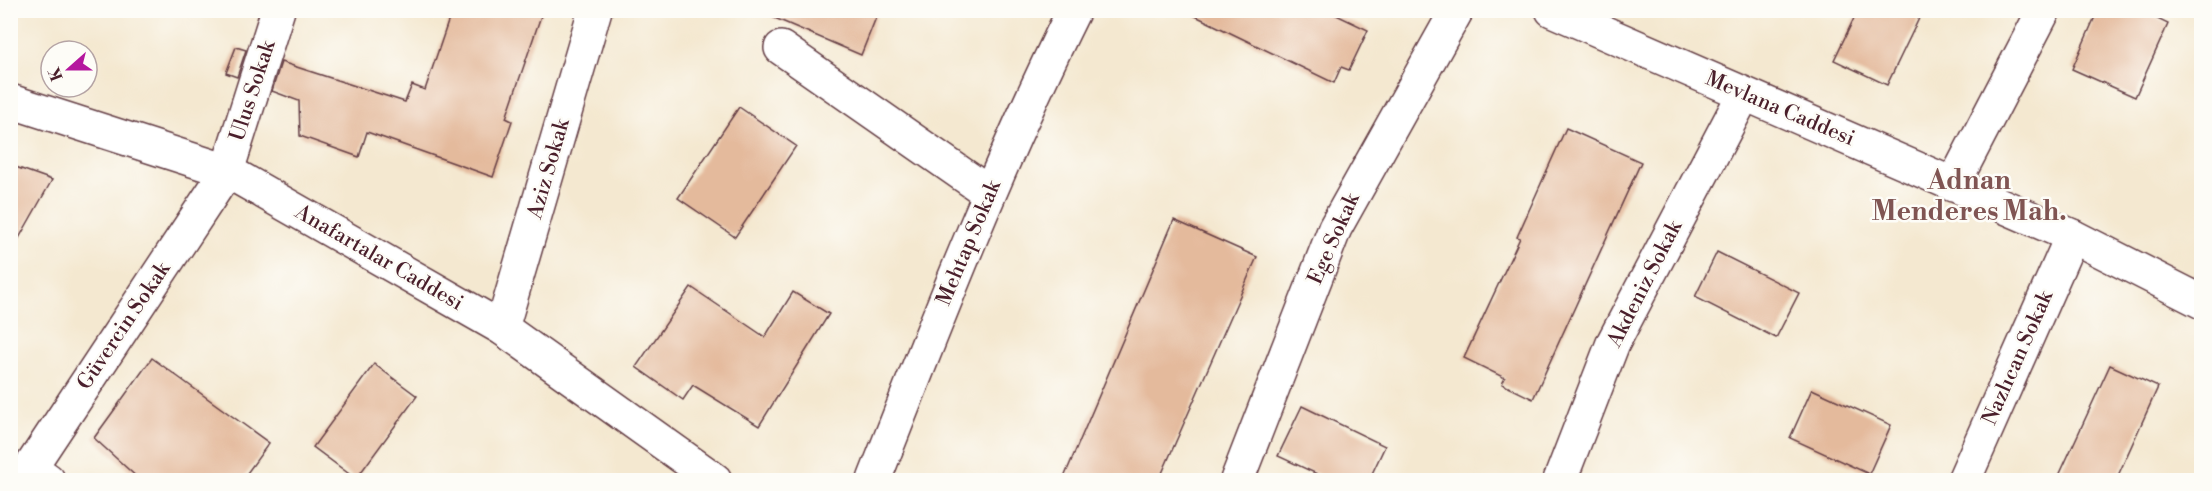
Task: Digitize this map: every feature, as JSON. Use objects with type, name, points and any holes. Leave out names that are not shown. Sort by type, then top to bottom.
[{"type":"street","name":"Ulus Sokak","points":[[227,171],[278,10]]},
{"type":"street","name":"Aziz Sokak","points":[[502,328],[595,10]]},
{"type":"street","name":"Mehtap Sokak","points":[[874,480],[989,194],[1074,10]]},
{"type":"street","name":"Ege Sokak","points":[[1237,480],[1335,228],[1457,10]]},
{"type":"street","name":"Mevlana Caddesi","points":[[1552,10],[2072,236],[2202,302]]},
{"type":"street","points":[[1953,185],[2044,10]]},
{"type":"street","points":[[781,48],[989,194]]},
{"type":"street","name":"Akdeniz Sokak","points":[[1560,480],[1613,343],[1744,94]]},
{"type":"street","name":"Anafartalar Caddesi","points":[[10,101],[227,171],[502,328],[715,480]]},
{"type":"street","name":"Güvercin Sokak","points":[[34,476],[227,171]]},
{"type":"street","name":"Nazlıcan Sokak","points":[[1964,480],[2072,236]]},
{"type":"building","points":[[452,10],[543,10],[506,118],[512,121],[493,177],[367,132],[359,157],[300,136],[299,101],[272,91],[281,62],[405,102],[412,85],[425,90]]},
{"type":"building","points":[[756,10],[879,10],[861,55]]},
{"type":"building","points":[[1183,10],[1326,10],[1368,30],[1349,70],[1341,67],[1334,83]]},
{"type":"building","points":[[1858,10],[1923,10],[1887,85],[1834,60]]},
{"type":"building","points":[[2098,10],[2139,10],[2168,24],[2135,97],[2072,69]]},
{"type":"building","points":[[236,47],[246,50],[237,77],[226,73]]},
{"type":"building","points":[[739,107],[796,146],[735,237],[678,198]]},
{"type":"building","points":[[1566,128],[1641,162],[1533,399],[1502,384],[1505,378],[1464,358],[1520,238],[1517,237]]},
{"type":"building","points":[[10,165],[52,180],[10,254]]},
{"type":"building","points":[[1174,220],[1257,257],[1159,480],[1063,480]]},
{"type":"building","points":[[1717,252],[1799,293],[1776,338],[1695,297]]},
{"type":"building","points":[[691,287],[765,337],[793,292],[829,314],[759,426],[693,385],[683,400],[636,367]]},
{"type":"building","points":[[152,358],[269,443],[242,480],[140,480],[94,438]]},
{"type":"building","points":[[374,364],[417,396],[356,479],[313,447]]},
{"type":"building","points":[[2110,365],[2158,387],[2116,480],[2057,480]]},
{"type":"building","points":[[1812,389],[1891,425],[1869,474],[1790,438]]},
{"type":"building","points":[[1302,406],[1385,446],[1369,480],[1330,480],[1278,456]]},
{"type":"district","name":"Adnan Menderes Mah.","points":[[1969,196]]}]
